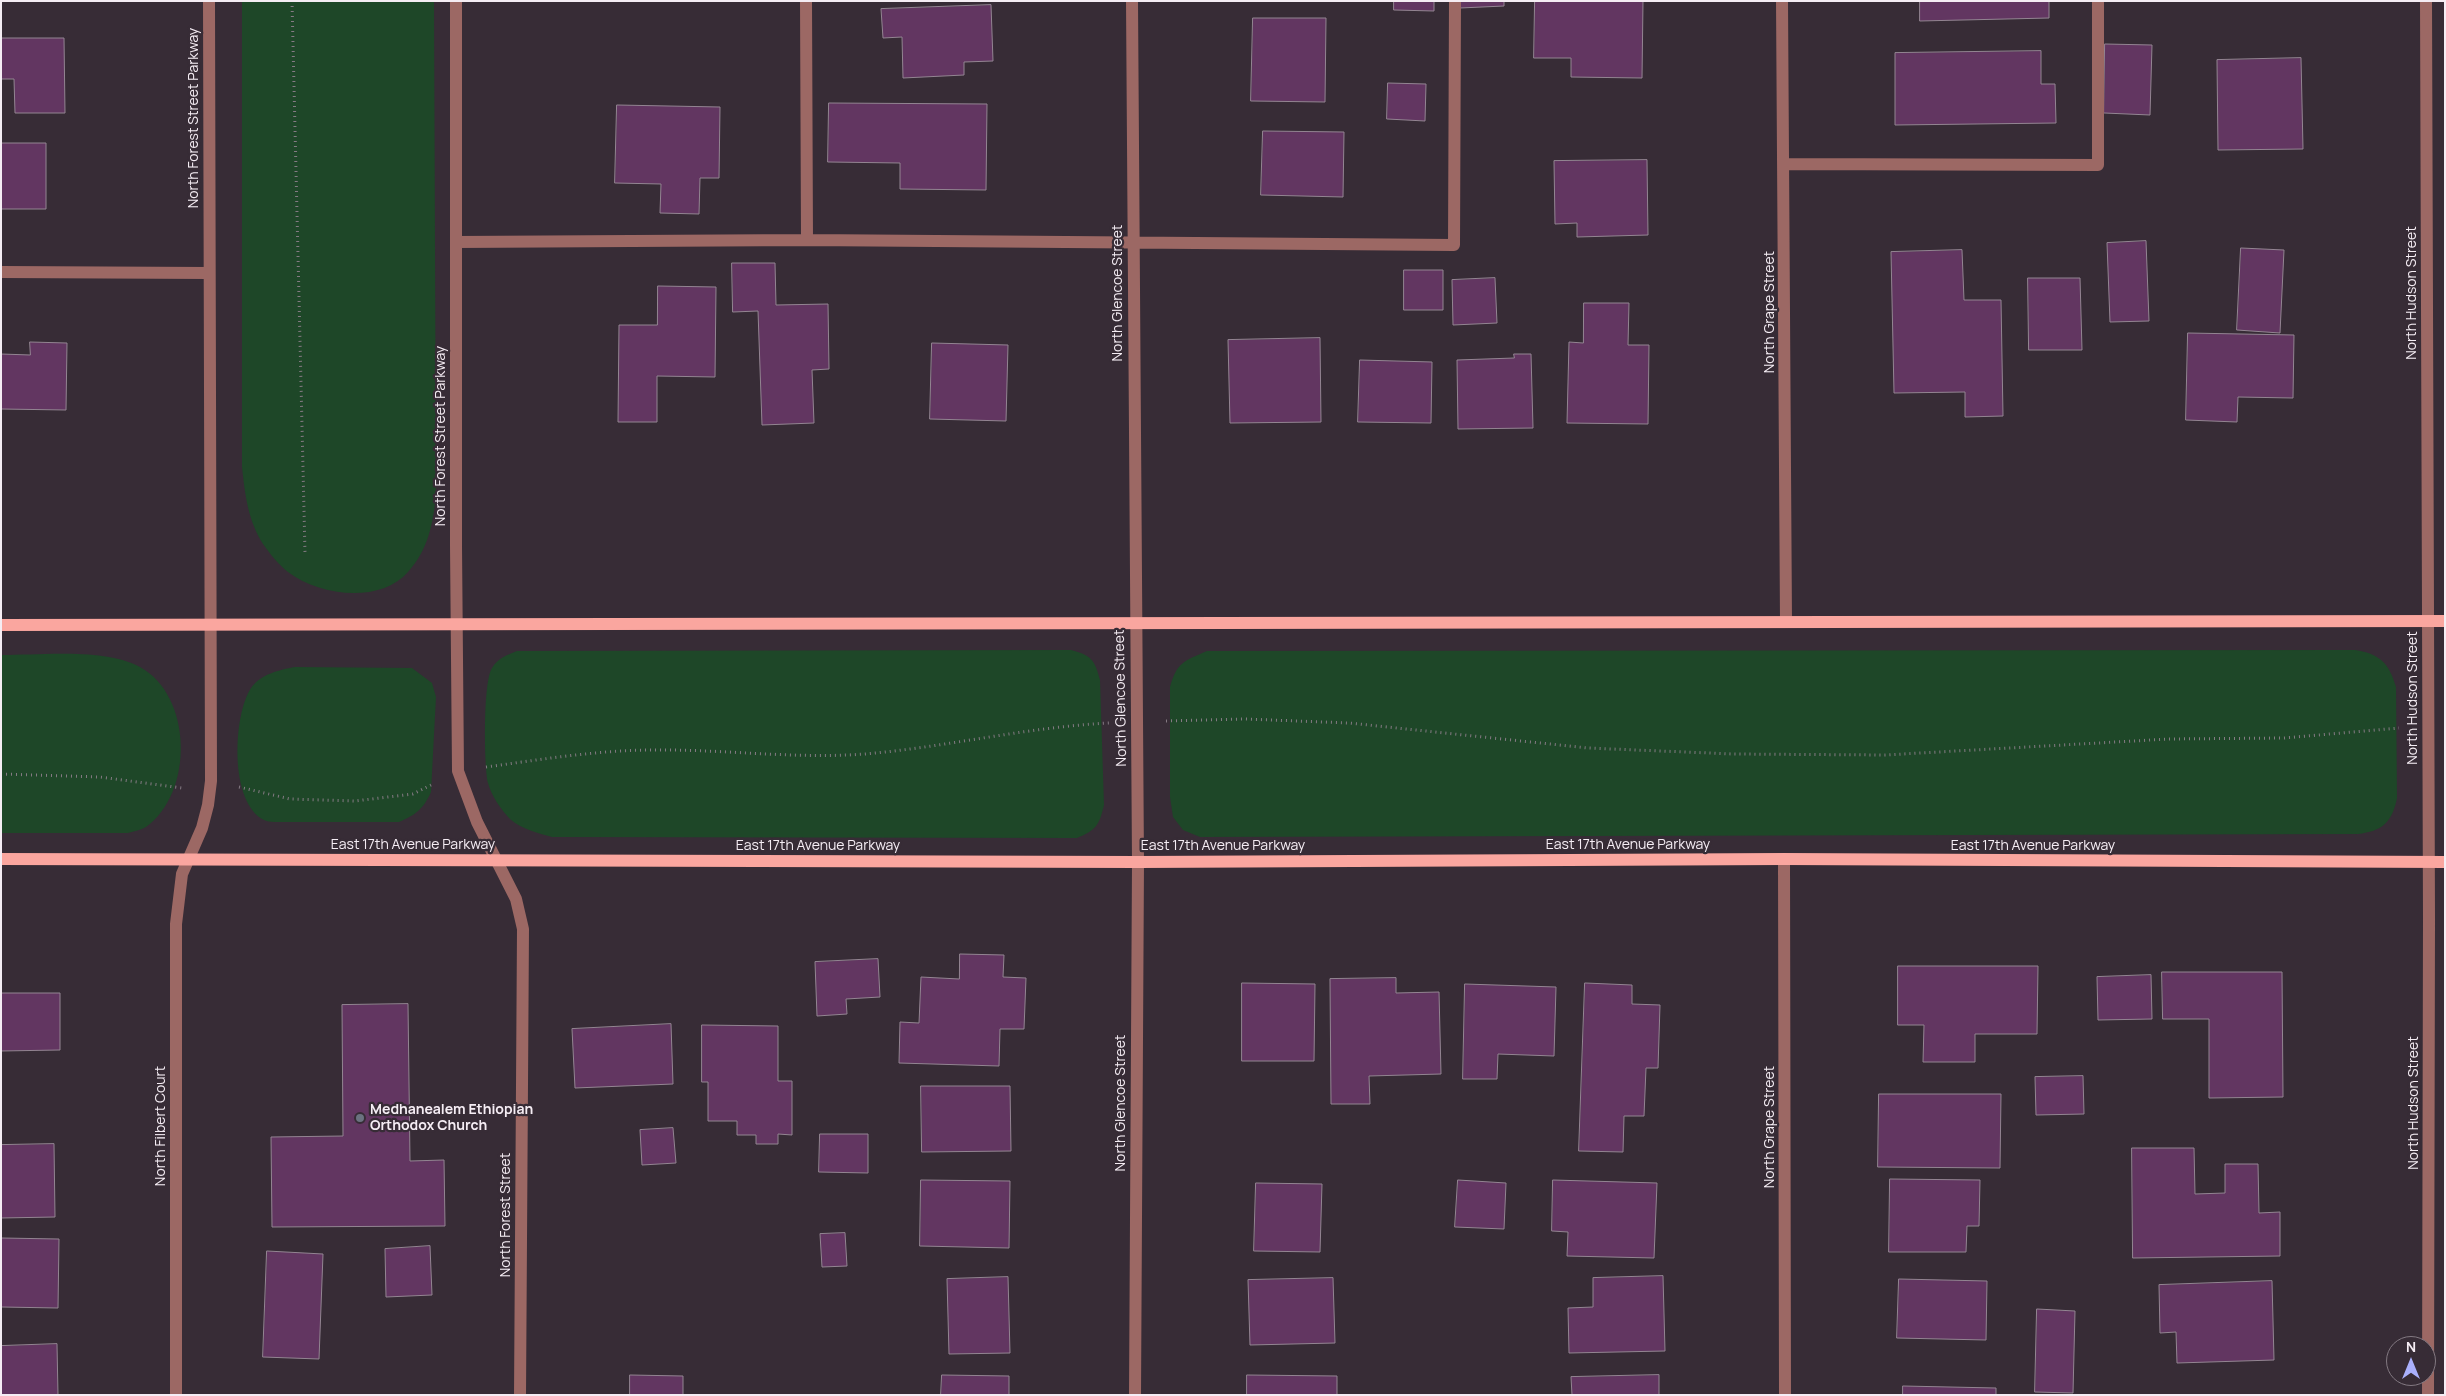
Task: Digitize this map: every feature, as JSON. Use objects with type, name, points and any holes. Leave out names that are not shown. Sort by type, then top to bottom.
[{"type":"main road","points":[[1,625],[2445,621]]},
{"type":"main road","name":"East 17th Avenue Parkway","points":[[1,859],[1138,862],[1784,860],[2445,862]]},
{"type":"street","name":"North Forest Street Parkway","points":[[209,1],[210,532],[212,557],[210,625],[211,781]]},
{"type":"street","name":"North Forest Street Parkway","points":[[456,1],[458,771],[477,822],[499,861]]},
{"type":"street","points":[[806,1],[807,240]]},
{"type":"street","name":"North Glencoe Street","points":[[1132,1],[1138,862],[1135,1395]]},
{"type":"street","points":[[456,242],[807,240],[1454,245],[1455,1]]},
{"type":"street","name":"North Grape Street","points":[[1782,1],[1786,622]]},
{"type":"street","points":[[1784,164],[2098,165],[2098,1]]},
{"type":"street","name":"North Hudson Street","points":[[2426,1],[2429,862],[2428,1395]]},
{"type":"street","points":[[1,272],[209,273]]},
{"type":"street","name":"North Filbert Court","points":[[176,1395],[177,897],[187,860],[202,828],[208,805],[211,781]]},
{"type":"street","name":"North Grape Street","points":[[1784,860],[1785,1395]]},
{"type":"street","name":"North Forest Street","points":[[499,861],[516,899],[523,929],[520,1395]]},
{"type":"path","points":[[292,1],[305,552]]},
{"type":"path","points":[[1,774],[100,777],[181,788],[211,781],[290,800],[355,801],[413,794],[458,771],[591,754],[663,750],[803,755],[865,754],[1014,732],[1136,722],[1245,719],[1330,722],[1588,748],[1733,754],[1885,755],[2169,740],[2284,738],[2428,726]]},
{"type":"green space","points":[[242,1],[434,1],[436,495],[431,526],[425,546],[415,564],[396,582],[382,589],[349,593],[316,587],[301,580],[288,572],[266,548],[254,526],[248,507],[242,467]]},
{"type":"green space","points":[[1071,650],[1088,656],[1091,659],[1100,680],[1104,805],[1098,823],[1093,830],[1077,838],[552,837],[524,828],[510,819],[497,802],[488,783],[485,724],[489,676],[497,662],[517,651]]},
{"type":"green space","points":[[2355,650],[2371,654],[2382,661],[2387,666],[2396,687],[2397,798],[2395,807],[2389,820],[2380,828],[2358,834],[1200,837],[1183,830],[1173,817],[1170,797],[1170,687],[1176,672],[1183,663],[1207,651]]},
{"type":"green space","points":[[73,654],[109,657],[140,667],[157,681],[170,699],[178,721],[181,745],[179,769],[173,792],[162,812],[146,827],[128,833],[1,833],[1,655]]},
{"type":"green space","points":[[295,667],[412,668],[432,683],[436,697],[431,792],[419,810],[399,822],[271,822],[264,820],[253,811],[245,796],[240,778],[238,758],[238,737],[245,701],[251,688],[260,679],[277,671]]},
{"type":"building","points":[[1394,1],[1434,1],[1434,11],[1394,10]]},
{"type":"building","points":[[1460,1],[1504,1],[1504,6],[1460,8]]},
{"type":"building","points":[[1535,1],[1643,1],[1642,78],[1571,77],[1571,58],[1534,58]]},
{"type":"building","points":[[1920,1],[2049,1],[2049,18],[1920,21]]},
{"type":"building","points":[[991,5],[993,61],[964,62],[964,75],[903,78],[902,37],[883,38],[881,9]]},
{"type":"building","points":[[1253,18],[1326,18],[1325,102],[1251,101]]},
{"type":"building","points":[[1,38],[64,38],[65,113],[15,113],[14,79],[1,79]]},
{"type":"building","points":[[2105,44],[2152,45],[2150,115],[2104,113]]},
{"type":"building","points":[[2041,51],[2041,84],[2055,84],[2056,123],[1895,125],[1895,53]]},
{"type":"building","points":[[2301,58],[2303,149],[2218,150],[2217,60]]},
{"type":"building","points":[[1388,83],[1426,84],[1425,121],[1387,119]]},
{"type":"building","points":[[829,103],[987,104],[986,190],[900,189],[900,163],[828,162]]},
{"type":"building","points":[[617,105],[720,107],[719,178],[700,178],[699,214],[660,213],[661,184],[615,183]]},
{"type":"building","points":[[1263,131],[1344,132],[1343,197],[1261,195]]},
{"type":"building","points":[[1,143],[46,143],[46,209],[1,209]]},
{"type":"building","points":[[1647,160],[1648,235],[1577,237],[1577,223],[1555,224],[1554,161]]},
{"type":"building","points":[[2146,241],[2149,321],[2110,322],[2107,243]]},
{"type":"building","points":[[2241,248],[2284,250],[2280,333],[2237,330]]},
{"type":"building","points":[[1962,250],[1964,300],[2001,300],[2003,416],[1965,417],[1965,392],[1894,393],[1891,252]]},
{"type":"building","points":[[732,263],[775,263],[776,305],[828,304],[829,369],[812,370],[814,423],[762,425],[758,311],[733,312]]},
{"type":"building","points":[[1404,270],[1443,270],[1443,310],[1404,310]]},
{"type":"building","points":[[1495,278],[1497,323],[1453,325],[1452,280]]},
{"type":"building","points":[[2028,278],[2080,278],[2082,350],[2029,350]]},
{"type":"building","points":[[658,286],[716,287],[715,377],[657,376],[657,422],[618,422],[619,325],[657,325]]},
{"type":"building","points":[[1584,303],[1629,303],[1628,345],[1649,345],[1648,424],[1567,423],[1569,342],[1583,343]]},
{"type":"building","points":[[2188,333],[2294,335],[2293,398],[2238,397],[2237,422],[2186,420]]},
{"type":"building","points":[[1320,338],[1321,422],[1230,423],[1228,340]]},
{"type":"building","points":[[30,342],[67,343],[66,410],[1,409],[1,354],[30,355]]},
{"type":"building","points":[[932,343],[1008,345],[1006,421],[930,419]]},
{"type":"building","points":[[1514,354],[1531,354],[1533,428],[1458,429],[1457,360],[1514,358]]},
{"type":"building","points":[[1360,360],[1432,362],[1431,423],[1358,422]]},
{"type":"building","points":[[960,954],[1004,955],[1003,977],[1026,978],[1024,1029],[1000,1029],[999,1066],[899,1063],[900,1022],[919,1023],[921,977],[959,979]]},
{"type":"building","points":[[878,959],[880,997],[846,999],[847,1014],[817,1016],[815,962]]},
{"type":"building","points":[[1898,966],[2038,966],[2037,1034],[1975,1034],[1975,1062],[1923,1062],[1924,1025],[1898,1025]]},
{"type":"building","points":[[2162,972],[2282,972],[2283,1097],[2209,1098],[2209,1019],[2163,1019]]},
{"type":"building","points":[[2151,975],[2152,1019],[2098,1020],[2097,977]]},
{"type":"building","points":[[1396,978],[1396,993],[1439,992],[1441,1074],[1369,1076],[1370,1104],[1331,1104],[1330,979]]},
{"type":"building","points":[[1242,983],[1315,984],[1314,1061],[1242,1061]]},
{"type":"building","points":[[1585,983],[1632,985],[1632,1004],[1660,1005],[1658,1068],[1646,1068],[1644,1116],[1624,1116],[1623,1152],[1579,1151]]},
{"type":"building","points":[[1465,984],[1556,987],[1554,1056],[1498,1054],[1497,1079],[1463,1079]]},
{"type":"building","points":[[1,993],[60,993],[60,1050],[1,1051]]},
{"type":"building","points":[[408,1004],[410,1161],[444,1160],[445,1226],[272,1227],[271,1137],[343,1136],[342,1005]]},
{"type":"building","points":[[671,1024],[673,1084],[575,1088],[572,1029]]},
{"type":"building","points":[[702,1025],[778,1026],[778,1081],[792,1081],[792,1135],[778,1134],[778,1144],[756,1144],[756,1135],[737,1135],[737,1121],[708,1121],[708,1082],[702,1082]]},
{"type":"building","points":[[2083,1076],[2084,1114],[2036,1115],[2035,1077]]},
{"type":"building","points":[[921,1086],[1010,1086],[1011,1151],[922,1152]]},
{"type":"building","points":[[1879,1094],[2001,1094],[2000,1168],[1878,1167]]},
{"type":"building","points":[[673,1128],[676,1163],[642,1165],[640,1130]]},
{"type":"building","points":[[820,1134],[868,1134],[868,1173],[819,1172]]},
{"type":"building","points":[[54,1144],[55,1217],[1,1218],[1,1145]]},
{"type":"building","points":[[2132,1148],[2194,1148],[2195,1194],[2225,1193],[2225,1164],[2258,1164],[2259,1213],[2280,1212],[2280,1256],[2133,1258]]},
{"type":"building","points":[[1890,1179],[1980,1180],[1979,1226],[1967,1226],[1966,1252],[1889,1252]]},
{"type":"building","points":[[921,1180],[1010,1181],[1009,1248],[920,1246]]},
{"type":"building","points":[[1458,1180],[1506,1183],[1504,1229],[1455,1227]]},
{"type":"building","points":[[1553,1180],[1657,1183],[1654,1258],[1567,1256],[1568,1232],[1552,1231]]},
{"type":"building","points":[[1256,1183],[1322,1184],[1320,1252],[1254,1251]]},
{"type":"building","points":[[845,1233],[847,1266],[822,1267],[820,1234]]},
{"type":"building","points":[[1,1238],[59,1239],[58,1308],[1,1307]]},
{"type":"building","points":[[430,1246],[432,1295],[386,1297],[385,1249]]},
{"type":"building","points":[[267,1251],[323,1254],[319,1359],[263,1357]]},
{"type":"building","points":[[1663,1276],[1665,1351],[1569,1353],[1568,1308],[1593,1307],[1593,1278]]},
{"type":"building","points":[[1008,1277],[1010,1353],[949,1354],[947,1279]]},
{"type":"building","points":[[1333,1278],[1335,1343],[1250,1345],[1248,1280]]},
{"type":"building","points":[[1899,1279],[1987,1281],[1986,1340],[1897,1338]]},
{"type":"building","points":[[2272,1281],[2274,1360],[2177,1363],[2176,1332],[2160,1333],[2159,1285]]},
{"type":"building","points":[[2037,1309],[2075,1311],[2073,1393],[2035,1392]]},
{"type":"building","points":[[57,1344],[58,1395],[1,1395],[1,1346]]},
{"type":"building","points":[[630,1375],[683,1376],[683,1395],[630,1395]]},
{"type":"building","points":[[942,1375],[1009,1376],[1009,1395],[941,1395]]},
{"type":"building","points":[[1247,1375],[1337,1376],[1337,1395],[1247,1395]]},
{"type":"building","points":[[1659,1375],[1659,1395],[1572,1395],[1571,1377]]},
{"type":"building","points":[[1903,1386],[1996,1388],[1996,1395],[1903,1395]]},
{"type":"place","name":"Medhanealem Ethiopian Orthodox Church","points":[[360,1118]]}]
